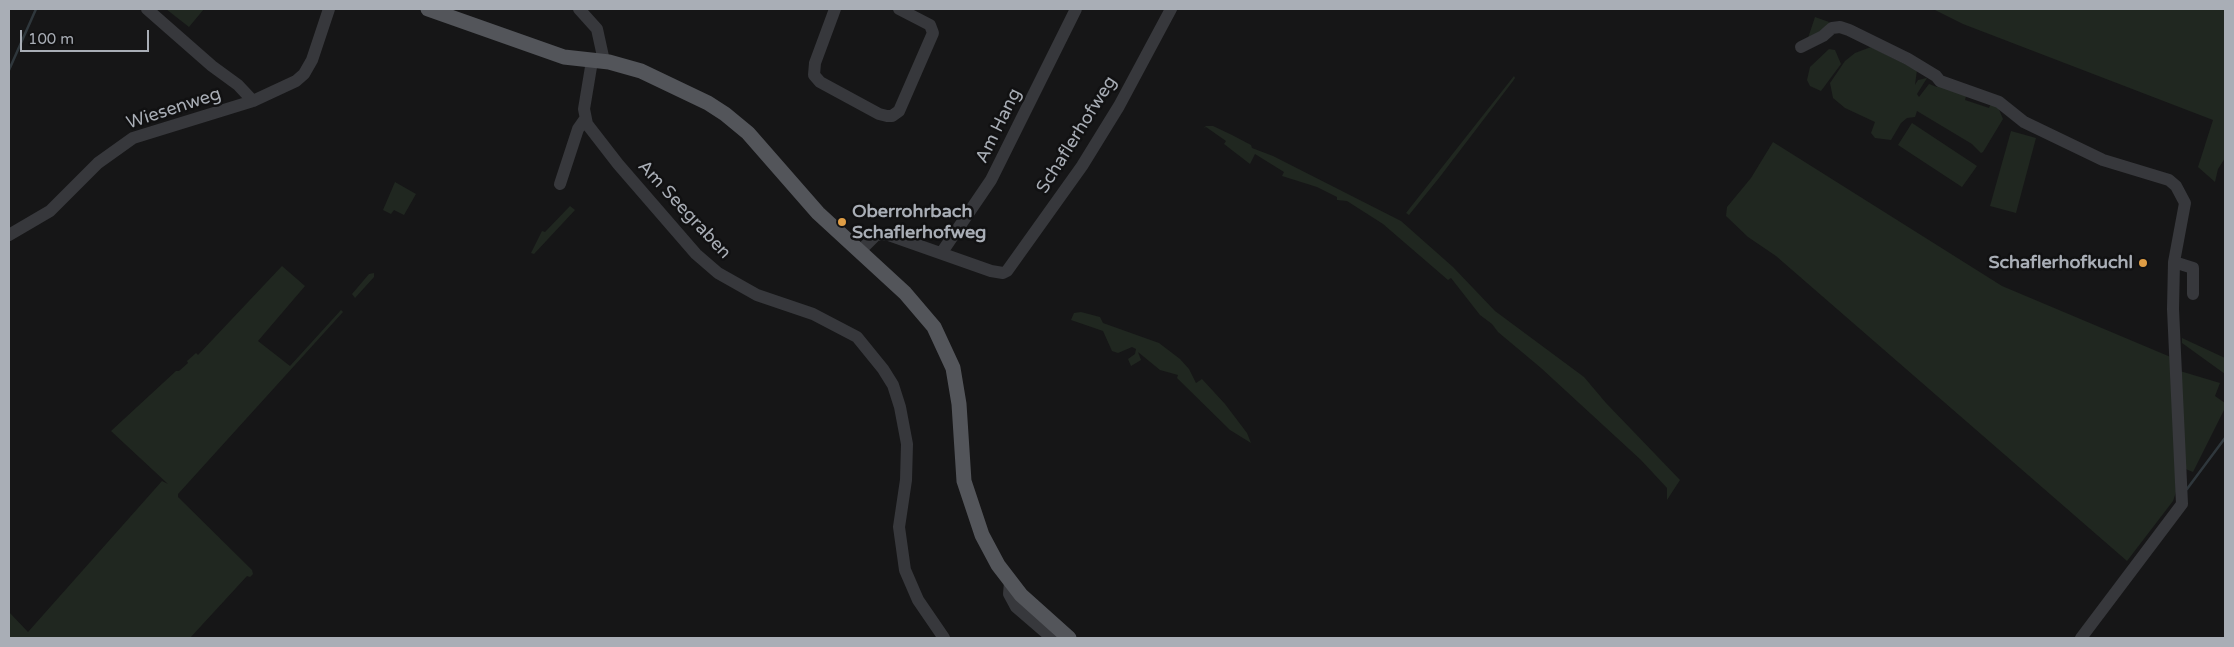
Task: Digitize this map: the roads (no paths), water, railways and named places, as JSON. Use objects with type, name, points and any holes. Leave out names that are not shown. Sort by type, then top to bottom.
[{"type":"main road","points":[[428,9],[556,55],[624,65],[653,76],[725,114],[752,138],[818,213],[922,311],[934,327],[947,351],[957,383],[962,459],[967,492],[985,542],[1010,582],[1036,611],[1069,638]]},
{"type":"street","points":[[147,9],[212,66],[238,85],[253,101]]},
{"type":"street","name":"Wiesenweg","points":[[9,235],[50,211],[98,163],[133,138],[253,101],[286,88],[304,74],[319,44],[329,9]]},
{"type":"street","points":[[560,184],[578,129],[585,119],[584,109],[598,61],[597,29],[579,9]]},
{"type":"street","points":[[835,9],[816,63],[814,75],[820,82],[882,115],[892,116],[899,111],[932,38],[932,29],[899,9]]},
{"type":"street","name":"Am Hang","points":[[942,252],[988,186],[1076,9]]},
{"type":"street","name":"Schaflerhofweg","points":[[942,252],[991,271],[1002,273],[1012,265],[1082,166],[1119,106],[1171,9]]},
{"type":"street","points":[[1801,47],[1823,36],[1832,28],[1840,27],[1849,30],[1908,59],[1936,76],[1940,81],[1999,102],[2024,122],[2103,160],[2169,180],[2176,186],[2185,203],[2174,262],[2173,309],[2182,504],[2081,638]]},
{"type":"street","name":"Am Seegraben","points":[[585,119],[618,164],[696,254],[712,269],[757,295],[814,314],[857,337],[883,369],[893,385],[900,406],[907,452],[899,527],[900,546],[905,570],[918,600],[944,638]]},
{"type":"street","points":[[860,251],[874,236],[883,234],[942,252]]},
{"type":"street","points":[[2174,262],[2193,268],[2194,294]]},
{"type":"street","points":[[1010,582],[1009,594],[1016,607],[1052,638]]},
{"type":"waterway","points":[[9,70],[36,9]]},
{"type":"waterway","points":[[2187,489],[2225,438]]},
{"type":"place","name":"Oberrohrbach Schaflerhofweg","points":[[842,222]]},
{"type":"place","name":"Schaflerhofkuchl","points":[[2143,263]]}]
